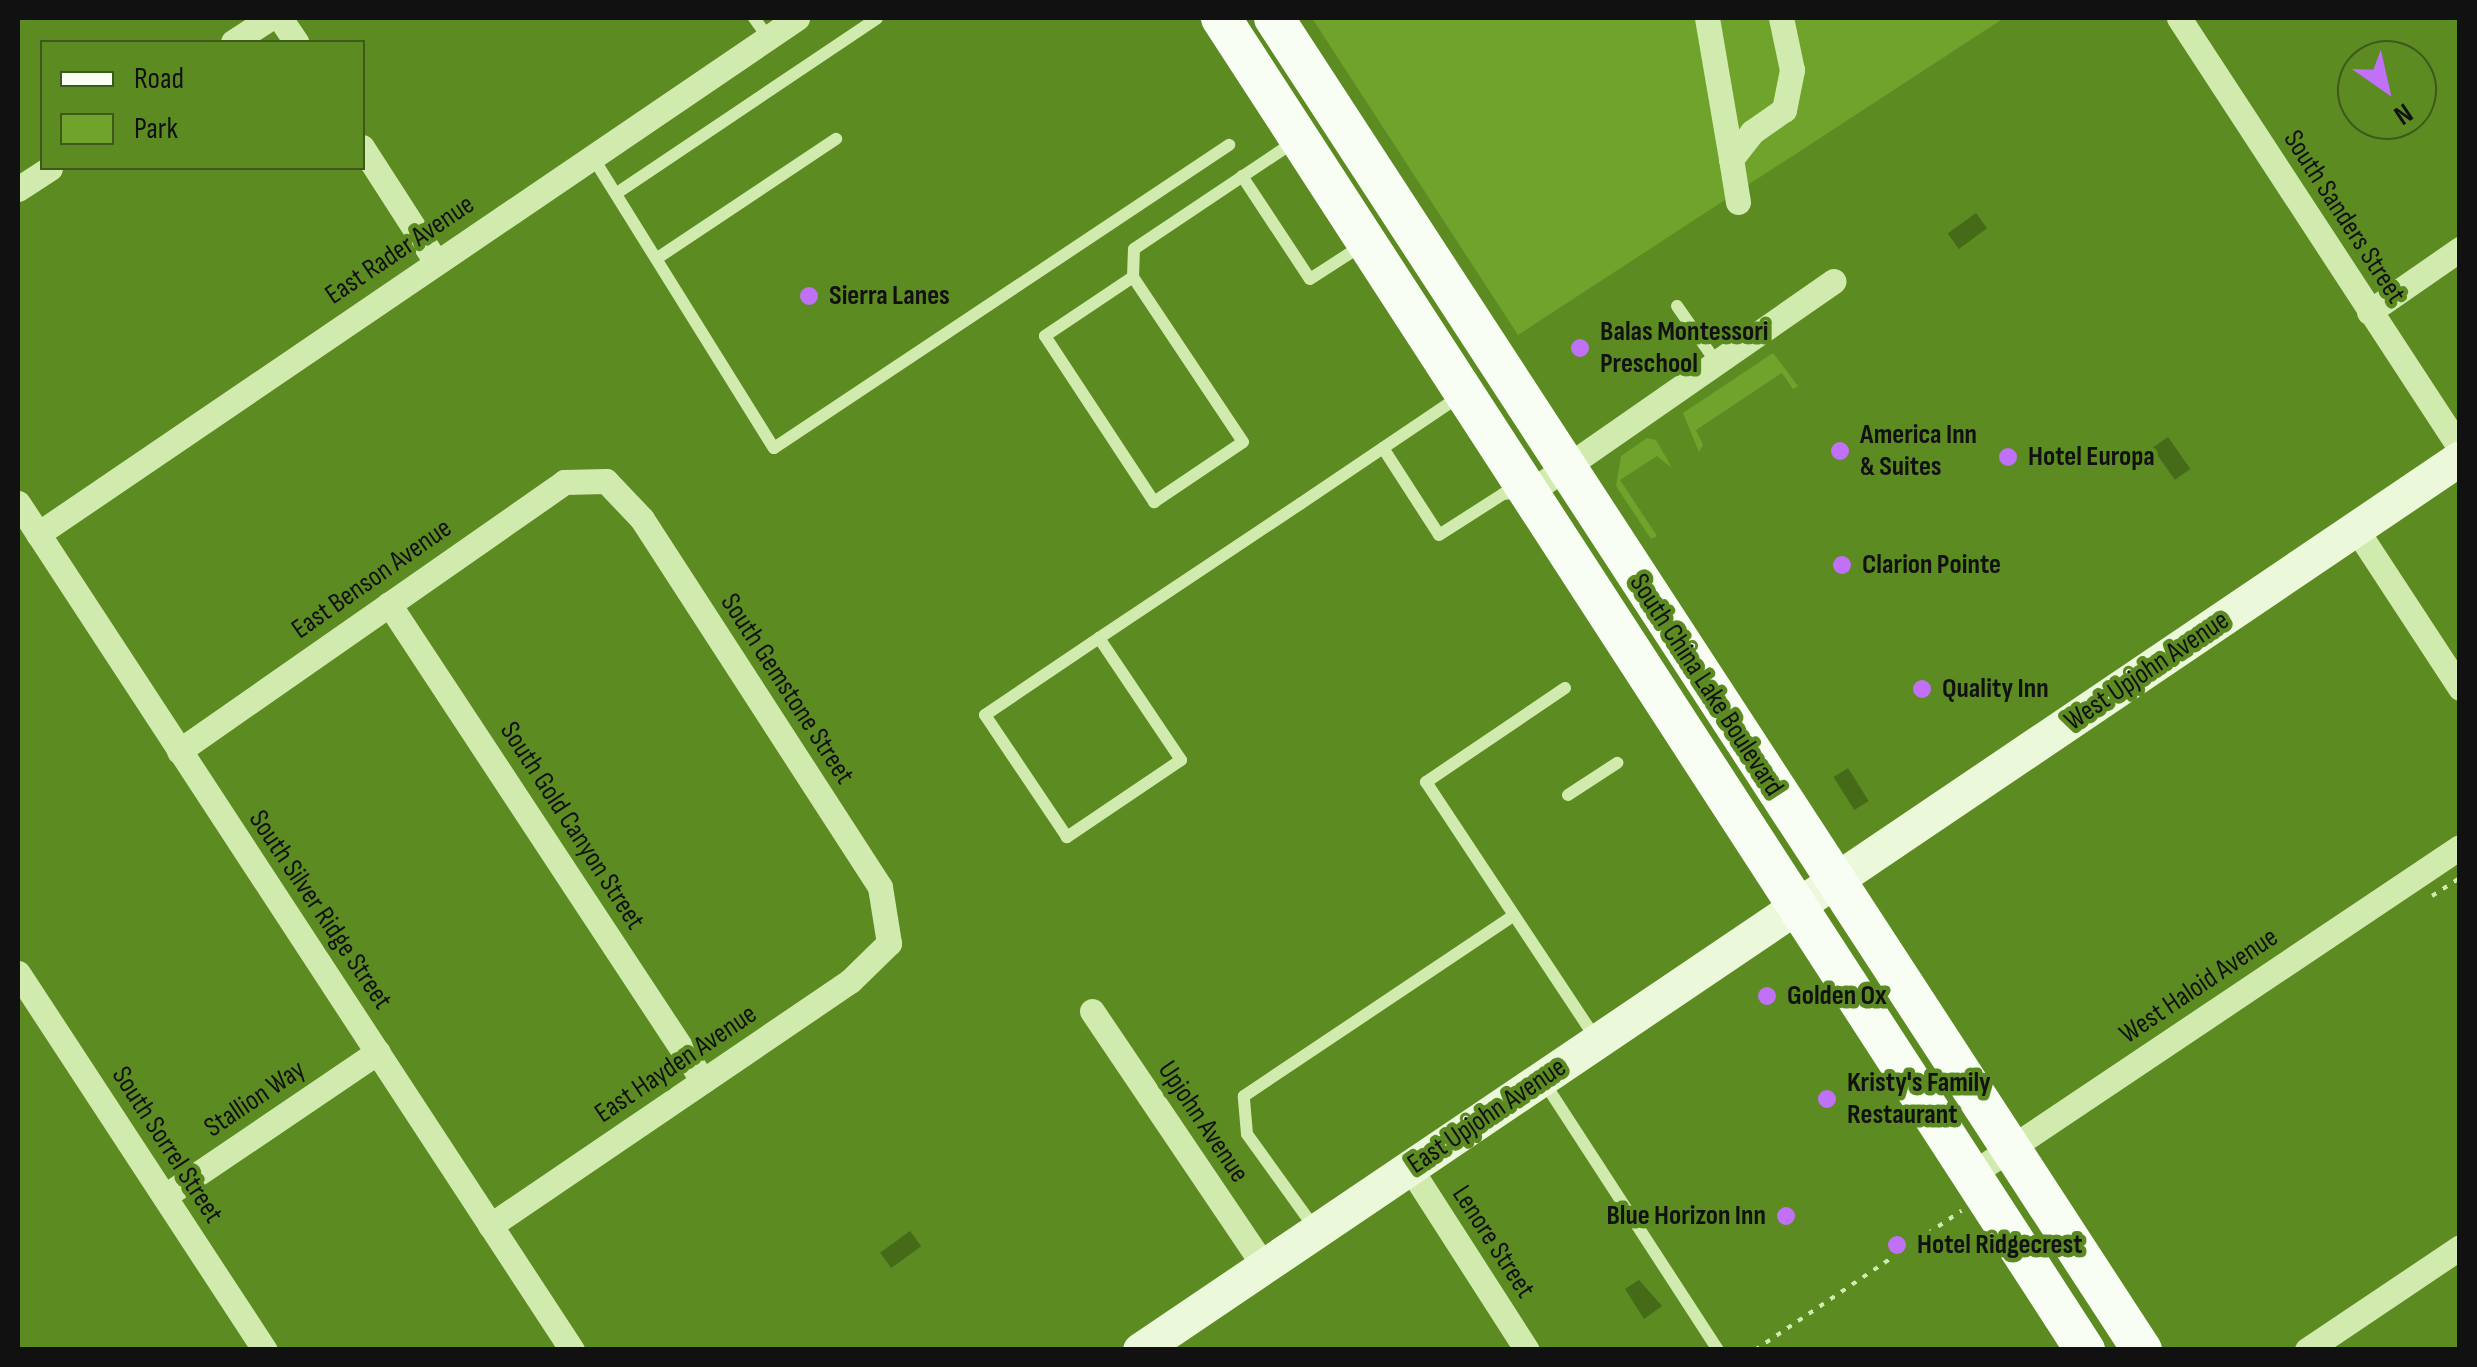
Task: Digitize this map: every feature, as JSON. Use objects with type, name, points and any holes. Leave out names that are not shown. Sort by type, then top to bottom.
[{"type":"main road","name":"South China Lake Boulevard","points":[[1221,18],[1469,390],[1548,479],[1834,882],[1864,916],[2142,1350]]},
{"type":"main road","name":"South China Lake Boulevard","points":[[1274,18],[1798,906],[2085,1350]]},
{"type":"street","points":[[236,40],[270,18]]},
{"type":"street","points":[[280,18],[295,40]]},
{"type":"street","name":"East Rader Avenue","points":[[38,534],[592,156],[761,27],[797,18]]},
{"type":"street","points":[[1707,18],[1738,202]]},
{"type":"street","points":[[1731,159],[1752,132],[1784,110],[1792,70],[1781,18]]},
{"type":"street","name":"South Sanders Street","points":[[2179,18],[2460,448]]},
{"type":"street","points":[[365,152],[436,262]]},
{"type":"street","points":[[20,181],[45,170]]},
{"type":"street","points":[[2370,312],[2460,250]]},
{"type":"street","points":[[1548,479],[1834,280]]},
{"type":"street","name":"West Upjohn Avenue","points":[[1834,882],[2460,458]]},
{"type":"street","name":"East Benson Avenue","points":[[179,751],[564,482],[577,476],[606,480]]},
{"type":"street","name":"South Gemstone Street","points":[[606,480],[642,519],[880,887],[889,943]]},
{"type":"street","name":"South Silver Ridge Street","points":[[18,503],[572,1350]]},
{"type":"street","points":[[2356,528],[2460,688]]},
{"type":"street","name":"South Gold Canyon Street","points":[[390,604],[704,1081]]},
{"type":"street","name":"West Haloid Avenue","points":[[1979,1185],[2012,1148],[2460,847]]},
{"type":"street","name":"East Upjohn Avenue","points":[[1144,1348],[1834,882]]},
{"type":"street","name":"East Hayden Avenue","points":[[490,1226],[871,966],[889,943]]},
{"type":"street","name":"South Sorrel Street","points":[[18,974],[265,1350]]},
{"type":"street","name":"Upjohn Avenue","points":[[1092,1012],[1264,1266]]},
{"type":"street","name":"Stallion Way","points":[[165,1196],[378,1052]]},
{"type":"street","name":"Lenore Street","points":[[1410,1168],[1527,1350]]},
{"type":"street","points":[[2307,1350],[2460,1247]]},
{"type":"lane","points":[[617,194],[877,18]]},
{"type":"lane","points":[[1133,278],[1045,336],[1154,502],[1242,442],[1133,278],[1134,249],[1300,138]]},
{"type":"lane","points":[[659,257],[836,139]]},
{"type":"lane","points":[[592,156],[659,257],[681,306],[774,448],[1229,146]]},
{"type":"lane","points":[[1242,176],[1310,280],[1369,241]]},
{"type":"lane","points":[[1677,306],[1716,362]]},
{"type":"lane","points":[[1100,638],[1181,760],[1067,837],[985,715],[1469,390]]},
{"type":"lane","points":[[1383,448],[1438,535],[1503,494],[1548,479]]},
{"type":"lane","points":[[1565,688],[1426,782],[1510,918],[1598,1041]]},
{"type":"lane","points":[[1568,795],[1617,763]]},
{"type":"lane","points":[[1316,1230],[1247,1134],[1244,1096],[1510,918]]},
{"type":"lane","points":[[1542,1079],[1718,1350]]},
{"type":"path","points":[[1755,1350],[1979,1185]]},
{"type":"green space","points":[[1312,18],[2004,18],[1518,335]]},
{"type":"green space","points":[[1773,353],[1798,386],[1793,389],[1782,373],[1696,430],[1703,445],[1699,452],[1683,413]]},
{"type":"green space","points":[[1647,438],[1656,440],[1672,468],[1657,456],[1620,480],[1657,536],[1651,539],[1616,486],[1621,456]]},
{"type":"shaded area","points":[[1976,213],[1987,228],[1959,249],[1948,234]]},
{"type":"shaded area","points":[[2168,437],[2190,469],[2175,480],[2152,448]]},
{"type":"shaded area","points":[[1848,768],[1869,801],[1854,810],[1834,777]]},
{"type":"shaded area","points":[[910,1231],[921,1246],[891,1268],[880,1253]]},
{"type":"shaded area","points":[[1639,1280],[1662,1306],[1644,1319],[1625,1289]]},
{"type":"place","name":"Sierra Lanes","points":[[809,296]]},
{"type":"place","name":"Balas Montessori Preschool","points":[[1580,348]]},
{"type":"place","name":"America Inn & Suites","points":[[1840,451]]},
{"type":"place","name":"Hotel Europa","points":[[2008,457]]},
{"type":"place","name":"Clarion Pointe","points":[[1842,565]]},
{"type":"place","name":"Quality Inn","points":[[1922,689]]},
{"type":"place","name":"Golden Ox","points":[[1767,996]]},
{"type":"place","name":"Kristy's Family Restaurant","points":[[1827,1099]]},
{"type":"place","name":"Blue Horizon Inn","points":[[1786,1216]]},
{"type":"place","name":"Hotel Ridgecrest","points":[[1897,1245]]}]
